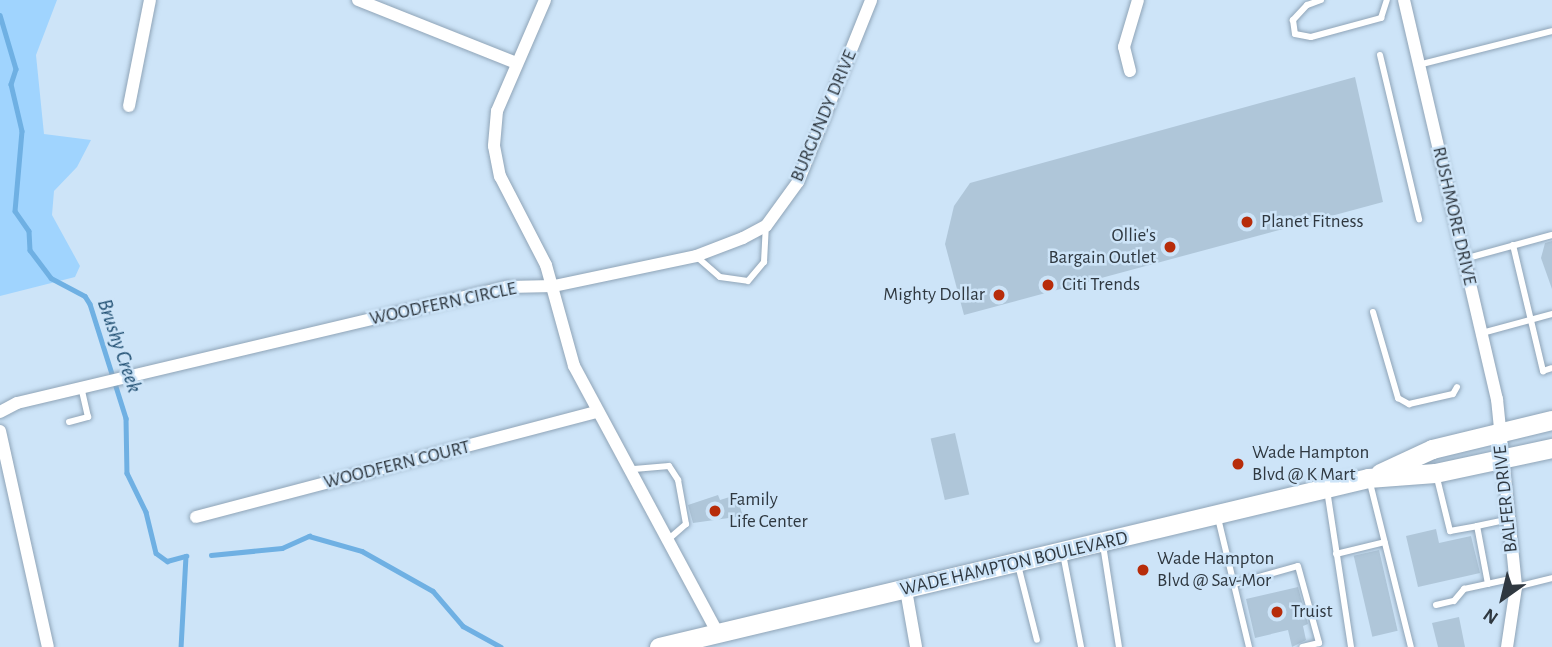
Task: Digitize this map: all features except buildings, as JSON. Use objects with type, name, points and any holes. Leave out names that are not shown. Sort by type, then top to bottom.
[{"type":"main road","name":"WADE HAMPTON BOULEVARD","points":[[659,647],[1327,489],[1368,478],[1432,449],[1552,420]]},
{"type":"main road","name":"WADE HAMPTON BOULEVARD","points":[[1368,478],[1435,472],[1552,448]]},
{"type":"street","points":[[129,106],[150,0]]},
{"type":"street","points":[[358,0],[516,63]]},
{"type":"street","points":[[545,0],[497,111],[496,160],[554,286],[561,332],[597,412],[634,469],[718,633]]},
{"type":"street","name":"BURGUNDY DRIVE","points":[[766,226],[806,167],[871,0]]},
{"type":"street","points":[[1130,71],[1124,47],[1138,0]]},
{"type":"street","name":"RUSHMORE DRIVE","points":[[1404,0],[1482,333],[1500,433]]},
{"type":"street","points":[[554,286],[696,256],[766,226]]},
{"type":"street","name":"WOODFERN CIRCLE","points":[[0,412],[81,387],[507,287],[554,286]]},
{"type":"street","name":"WOODFERN COURT","points":[[196,517],[597,412]]},
{"type":"street","points":[[0,431],[48,647]]},
{"type":"street","name":"BALFER DRIVE","points":[[1500,433],[1515,583],[1507,647]]},
{"type":"street","points":[[906,590],[916,647]]},
{"type":"lane","points":[[1321,0],[1307,5],[1293,20],[1295,34],[1311,37],[1381,18],[1387,0]]},
{"type":"lane","points":[[1418,65],[1552,31]]},
{"type":"lane","points":[[1380,55],[1419,219]]},
{"type":"lane","points":[[696,256],[720,277],[748,281],[764,262],[766,226]]},
{"type":"lane","points":[[1464,259],[1552,235]]},
{"type":"lane","points":[[1513,245],[1543,370],[1552,368]]},
{"type":"lane","points":[[1373,312],[1398,398],[1409,404],[1453,394],[1457,387]]},
{"type":"lane","points":[[1482,333],[1552,314]]},
{"type":"lane","points":[[69,422],[88,417],[81,387]]},
{"type":"lane","points":[[634,469],[670,466],[678,480],[686,524],[671,537]]},
{"type":"lane","points":[[1435,472],[1450,531],[1509,519]]},
{"type":"lane","points":[[1368,478],[1411,647]]},
{"type":"lane","points":[[1327,489],[1351,647]]},
{"type":"lane","points":[[1217,516],[1249,647]]},
{"type":"lane","points":[[1477,526],[1489,584]]},
{"type":"lane","points":[[1336,554],[1385,542]]},
{"type":"lane","points":[[1102,543],[1119,647]]},
{"type":"lane","points":[[1063,553],[1081,647]]},
{"type":"lane","points":[[1018,564],[1037,640]]},
{"type":"lane","points":[[1234,584],[1298,566],[1319,645],[1302,647]]},
{"type":"lane","points":[[1436,605],[1489,584],[1552,578]]},
{"type":"shaded area","points":[[0,0],[57,0],[36,55],[44,134],[91,140],[77,167],[54,191],[52,215],[80,266],[75,277],[0,296]]},
{"type":"waterway","name":"Brushy Creek","points":[[0,15],[16,69],[11,84],[22,131],[15,211],[29,231],[30,250],[51,278],[85,296],[90,304],[126,418],[127,473],[146,512],[156,553],[167,561],[186,556],[181,647]]},
{"type":"waterway","points":[[211,555],[282,548],[309,536],[362,551],[433,591],[463,626],[501,647]]},
{"type":"place","name":"Planet Fitness","points":[[1247,222]]},
{"type":"place","name":"Ollie's Bargain Outlet","points":[[1170,247]]},
{"type":"place","name":"Citi Trends","points":[[1048,285]]},
{"type":"place","name":"Mighty Dollar","points":[[999,295]]},
{"type":"place","name":"Wade Hampton Blvd @ K Mart","points":[[1238,464]]},
{"type":"place","name":"Family Life Center","points":[[715,511]]},
{"type":"place","name":"Wade Hampton Blvd @ Sav-Mor","points":[[1143,570]]},
{"type":"place","name":"Truist","points":[[1277,612]]}]
